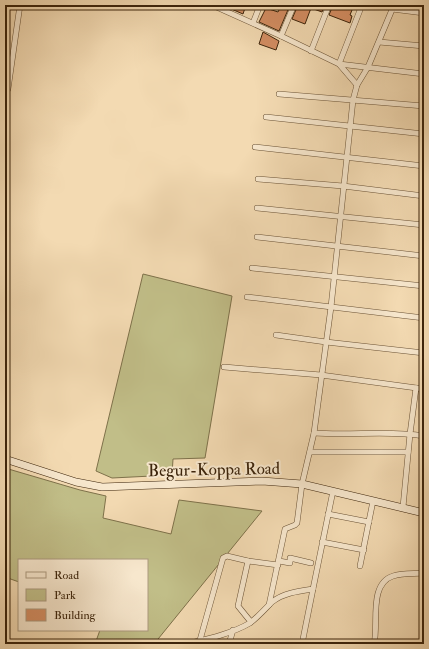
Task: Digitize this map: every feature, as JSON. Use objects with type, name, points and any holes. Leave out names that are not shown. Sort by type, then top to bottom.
[{"type":"main road","name":"Begur-Koppa Road","points":[[5,459],[76,482],[102,487],[262,481],[302,484],[424,513]]},
{"type":"street","points":[[8,88],[19,5],[34,7]]},
{"type":"street","points":[[212,5],[338,64],[424,74]]},
{"type":"street","points":[[226,12],[229,5]]},
{"type":"street","points":[[253,23],[260,5]]},
{"type":"street","points":[[281,36],[294,5]]},
{"type":"street","points":[[311,51],[329,5]]},
{"type":"street","points":[[338,64],[362,5]]},
{"type":"street","points":[[269,606],[285,529],[297,523],[302,484],[314,433],[331,307],[353,100],[357,85],[368,67],[393,7],[424,13]]},
{"type":"street","points":[[379,42],[424,46]]},
{"type":"street","points":[[338,64],[357,85]]},
{"type":"street","points":[[279,94],[424,106]]},
{"type":"street","points":[[266,117],[424,134]]},
{"type":"street","points":[[255,147],[347,156],[424,166]]},
{"type":"street","points":[[258,179],[343,186],[424,196]]},
{"type":"street","points":[[257,208],[424,225]]},
{"type":"street","points":[[257,237],[424,256]]},
{"type":"street","points":[[252,268],[424,286]]},
{"type":"street","points":[[247,297],[424,318]]},
{"type":"street","points":[[276,335],[424,354]]},
{"type":"street","points":[[224,367],[321,375],[424,389]]},
{"type":"street","points":[[402,508],[416,388]]},
{"type":"street","points":[[314,433],[336,435],[410,434],[424,436]]},
{"type":"street","points":[[310,452],[408,452]]},
{"type":"street","points":[[302,644],[333,491]]},
{"type":"street","points":[[360,566],[373,501]]},
{"type":"street","points":[[328,514],[369,522]]},
{"type":"street","points":[[322,542],[364,550]]},
{"type":"street","points":[[200,640],[222,558],[227,556],[248,561],[290,563],[290,558],[311,563]]},
{"type":"street","points":[[248,561],[238,606],[251,622]]},
{"type":"street","points":[[374,644],[376,633],[376,602],[380,588],[384,581],[395,576],[424,572]]},
{"type":"street","points":[[186,644],[233,630],[251,622],[280,596],[312,589]]},
{"type":"street","points":[[229,644],[233,630]]},
{"type":"green space","points":[[143,274],[232,296],[205,458],[173,459],[172,475],[112,478],[96,471]]},
{"type":"green space","points":[[5,468],[106,496],[103,518],[171,534],[179,500],[262,511],[154,644],[95,644],[100,631],[148,631],[148,559],[18,559],[18,582],[5,577]]},
{"type":"building","points":[[222,5],[236,5],[245,8],[243,14]]},
{"type":"building","points":[[285,5],[290,5],[279,31],[259,22],[266,8],[278,12],[281,6],[285,7]]},
{"type":"building","points":[[298,5],[325,5],[322,12],[311,8],[305,24],[292,19]]},
{"type":"building","points":[[333,5],[354,5],[350,15],[352,16],[350,23],[329,15]]},
{"type":"building","points":[[263,32],[279,41],[276,50],[259,44]]}]
